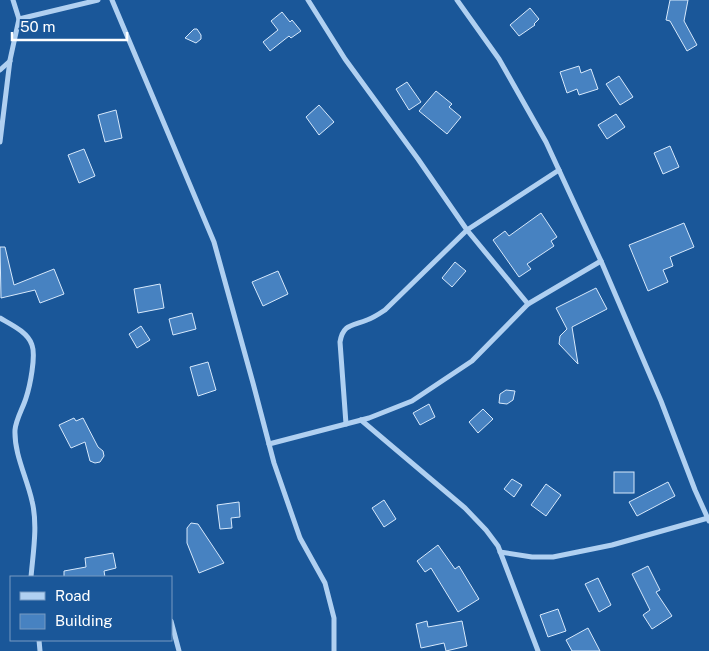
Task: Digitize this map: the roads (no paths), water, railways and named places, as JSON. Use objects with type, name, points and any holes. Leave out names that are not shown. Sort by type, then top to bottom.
[{"type":"street","points":[[0,142],[10,60],[19,19],[13,0]]},
{"type":"street","points":[[19,19],[98,0]]},
{"type":"street","points":[[112,0],[214,242],[274,463],[300,538],[325,583],[334,618],[334,651]]},
{"type":"street","points":[[308,0],[345,59],[468,230],[528,304]]},
{"type":"street","points":[[457,0],[499,60],[546,142],[601,261],[661,401],[708,519],[612,544],[553,556],[532,558],[500,552]]},
{"type":"street","points":[[0,70],[10,60]]},
{"type":"street","points":[[346,424],[340,342],[346,328],[365,321],[385,310],[468,230],[559,170]]},
{"type":"street","points":[[269,444],[361,420],[412,401],[472,361],[528,304],[601,261]]},
{"type":"street","points":[[0,318],[25,335],[33,347],[27,396],[16,424],[15,433],[16,448],[33,502],[35,524],[31,576]]},
{"type":"street","points":[[361,420],[466,508],[486,530],[500,552],[538,651]]},
{"type":"street","points":[[172,624],[178,651]]}]
